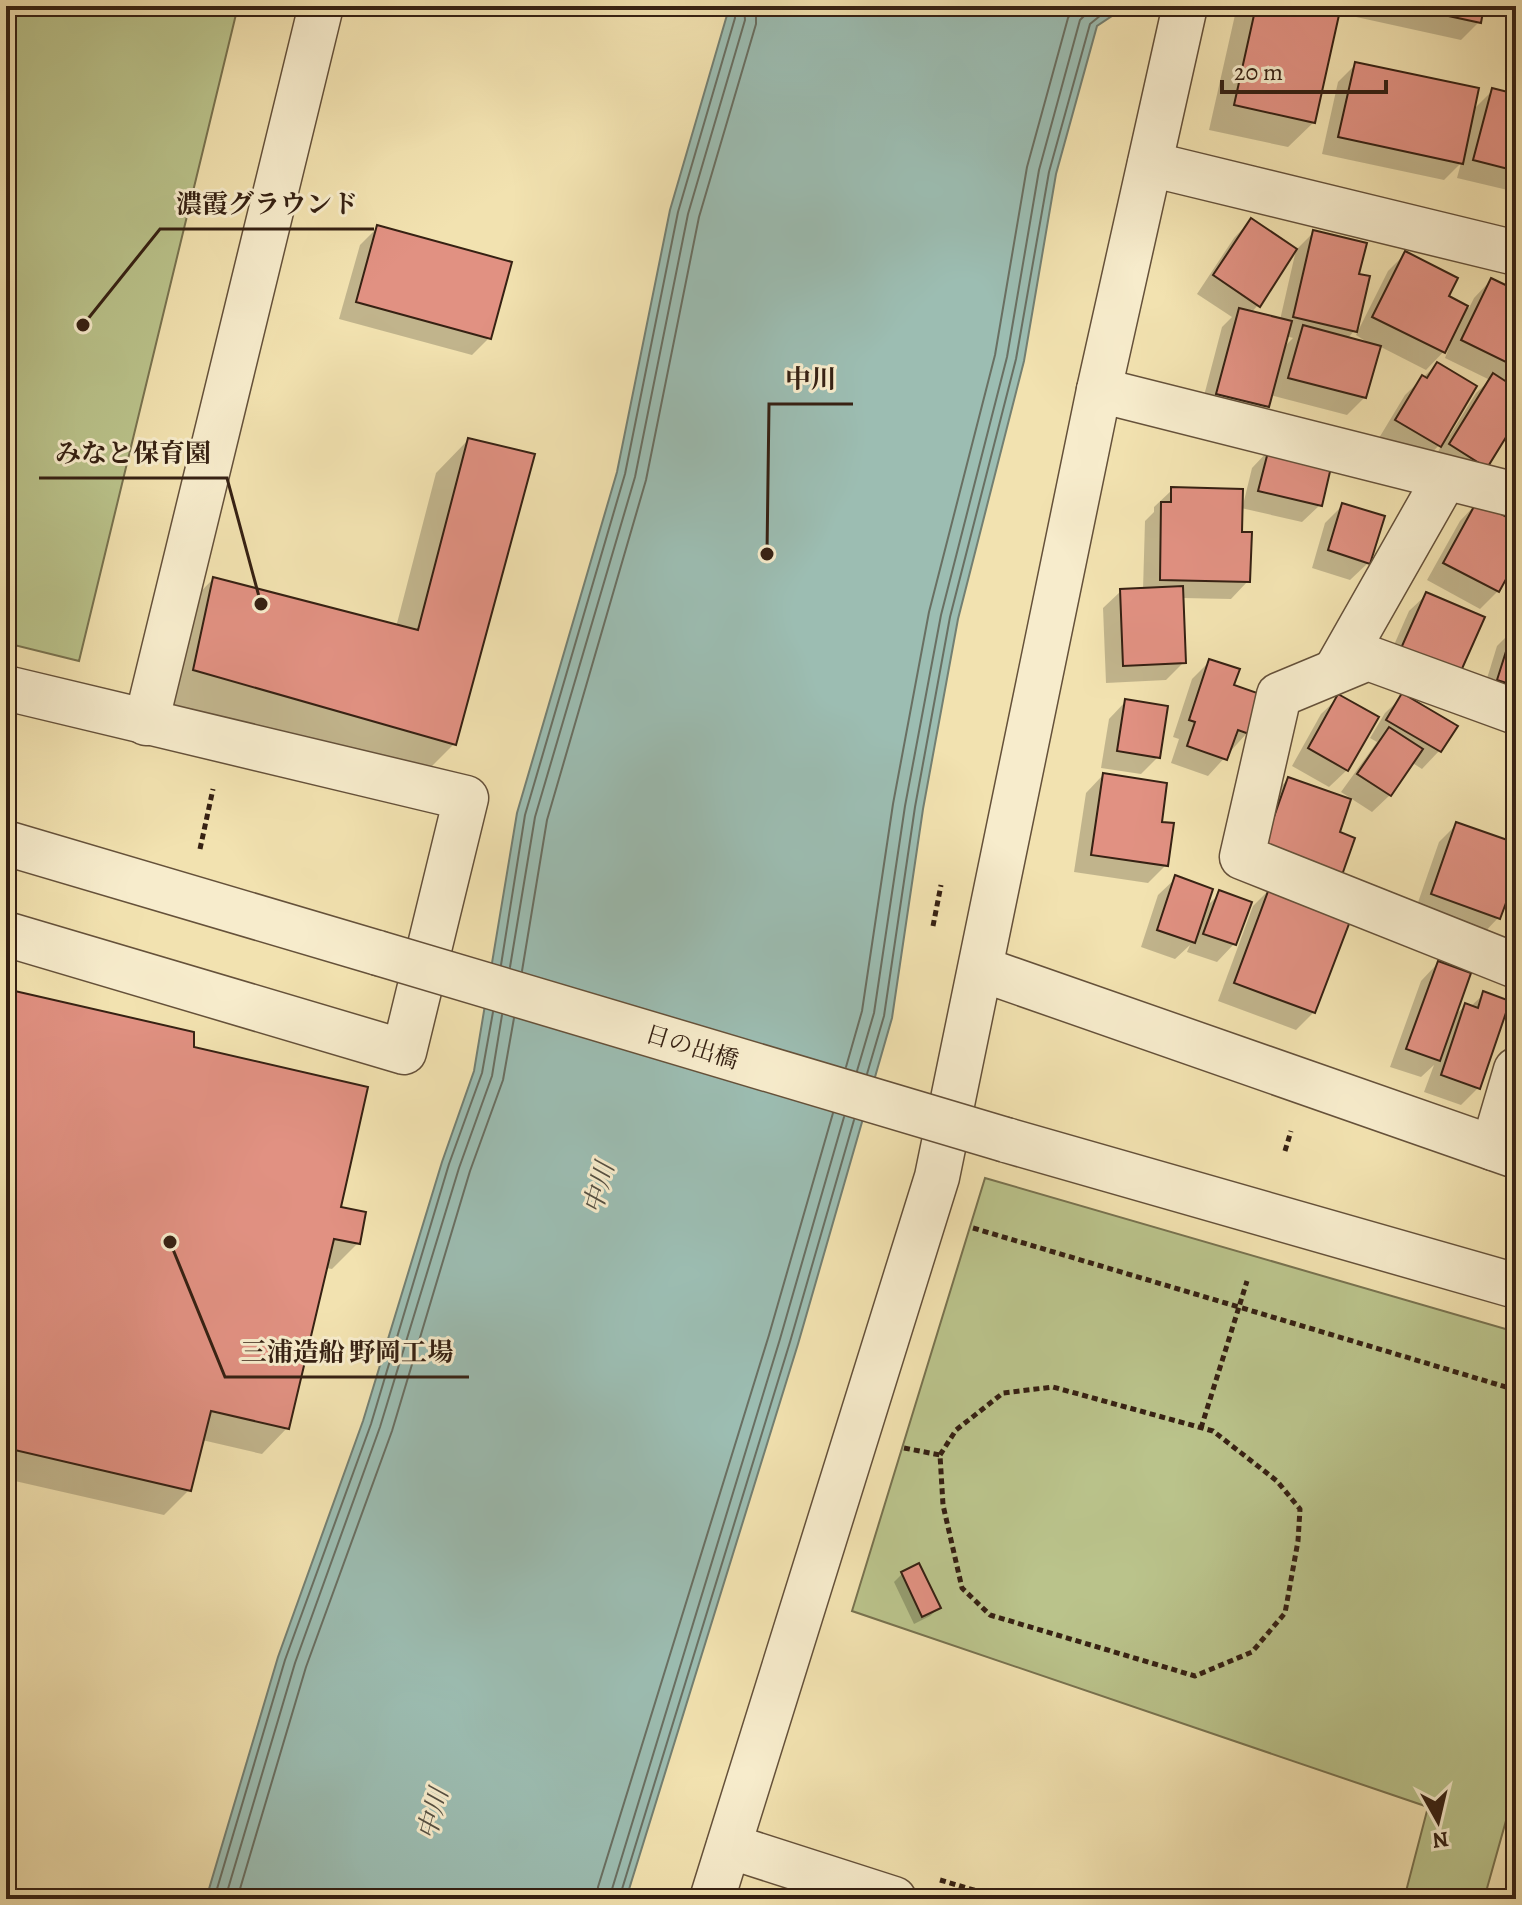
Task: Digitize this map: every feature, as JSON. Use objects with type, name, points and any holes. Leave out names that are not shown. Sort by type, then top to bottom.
[{"type":"street","points":[[146,723],[321,6]]},
{"type":"street","points":[[712,1899],[937,1177],[1099,390],[1185,6]]},
{"type":"street","points":[[1150,164],[1516,253]]},
{"type":"street","points":[[1099,390],[1516,495]]},
{"type":"street","points":[[1336,670],[1445,478]]},
{"type":"street","points":[[1515,963],[1242,857],[1279,695],[1368,658],[1516,712]]},
{"type":"street","points":[[6,688],[466,798],[404,1052],[6,934]]},
{"type":"street","name":"日の出橋","points":[[6,843],[1006,1140],[1516,1286]]},
{"type":"street","points":[[981,969],[1504,1152],[1516,1070]]},
{"type":"street","points":[[729,1846],[911,1888]]},
{"type":"path","points":[[198,858],[214,786]]},
{"type":"path","points":[[926,1213],[1516,1390]]},
{"type":"path","points":[[1201,1428],[1247,1281]]},
{"type":"path","points":[[1053,1387],[1213,1431],[1277,1481],[1300,1509],[1298,1541],[1285,1613],[1252,1652],[1195,1676],[990,1615],[962,1588],[943,1505],[940,1455],[956,1430],[1003,1393],[1053,1387]]},
{"type":"path","points":[[857,1437],[940,1455]]},
{"type":"path","points":[[911,1888],[1004,1899]]},
{"type":"green space","points":[[6,6],[238,6],[79,661],[6,643]]},
{"type":"green space","points":[[985,1178],[1516,1332],[1516,1785],[1484,1899],[1404,1899],[1428,1807],[852,1611]]},
{"type":"water","points":[[726,6],[1127,6],[1097,26],[1056,174],[1024,361],[958,619],[923,809],[892,1018],[798,1344],[626,1899],[206,1899],[278,1657],[363,1421],[442,1162],[474,1071],[517,813],[617,472],[670,210],[727,15]]},
{"type":"building","points":[[1256,6],[1341,6],[1315,123],[1234,105]]},
{"type":"building","points":[[1402,6],[1484,6],[1481,23]]},
{"type":"building","points":[[1355,62],[1479,88],[1463,164],[1338,137]]},
{"type":"building","points":[[1492,88],[1516,94],[1516,171],[1473,160]]},
{"type":"building","points":[[1251,218],[1297,249],[1260,307],[1213,275]]},
{"type":"building","points":[[377,225],[512,262],[491,339],[356,302]]},
{"type":"building","points":[[1313,230],[1367,243],[1359,274],[1370,276],[1357,332],[1293,317]]},
{"type":"building","points":[[1405,251],[1458,278],[1449,296],[1468,306],[1445,353],[1372,317]]},
{"type":"building","points":[[1491,278],[1516,290],[1516,367],[1461,340]]},
{"type":"building","points":[[1239,308],[1292,321],[1269,407],[1216,394]]},
{"type":"building","points":[[1303,325],[1381,346],[1366,398],[1288,378]]},
{"type":"building","points":[[1437,362],[1477,386],[1441,447],[1395,420],[1422,375],[1427,378]]},
{"type":"building","points":[[1493,373],[1516,388],[1516,421],[1487,468],[1449,444]]},
{"type":"building","points":[[468,438],[535,454],[456,745],[193,670],[213,577],[418,630]]},
{"type":"building","points":[[1269,448],[1332,463],[1322,506],[1258,491]]},
{"type":"building","points":[[1171,487],[1243,489],[1242,532],[1252,532],[1250,582],[1160,580],[1161,502],[1171,502]]},
{"type":"building","points":[[1477,501],[1516,522],[1516,561],[1499,592],[1443,563]]},
{"type":"building","points":[[1342,503],[1385,516],[1370,564],[1328,550]]},
{"type":"building","points":[[1183,586],[1186,663],[1123,666],[1120,589]]},
{"type":"building","points":[[1426,592],[1485,617],[1457,680],[1398,655]]},
{"type":"building","points":[[1516,627],[1516,686],[1497,680]]},
{"type":"building","points":[[1209,659],[1240,669],[1234,685],[1263,695],[1249,734],[1238,730],[1227,760],[1187,746],[1195,722],[1189,720]]},
{"type":"building","points":[[1402,693],[1458,726],[1441,752],[1386,720]]},
{"type":"building","points":[[1338,694],[1379,717],[1348,771],[1308,748]]},
{"type":"building","points":[[1125,699],[1168,706],[1160,758],[1117,751]]},
{"type":"building","points":[[1389,727],[1423,749],[1391,796],[1357,774]]},
{"type":"building","points":[[1103,773],[1167,783],[1162,822],[1174,823],[1168,866],[1091,855]]},
{"type":"building","points":[[1288,777],[1351,799],[1340,832],[1355,838],[1342,875],[1263,848]]},
{"type":"building","points":[[1456,822],[1516,843],[1516,876],[1500,919],[1431,894]]},
{"type":"building","points":[[1175,875],[1213,889],[1195,943],[1157,930]]},
{"type":"building","points":[[1270,886],[1352,916],[1315,1013],[1234,983]]},
{"type":"building","points":[[1219,890],[1252,902],[1236,945],[1203,934]]},
{"type":"building","points":[[1438,961],[1471,973],[1440,1061],[1406,1049]]},
{"type":"building","points":[[6,989],[194,1032],[194,1047],[368,1087],[341,1207],[366,1212],[360,1244],[334,1239],[289,1429],[211,1411],[191,1491],[6,1448]]},
{"type":"building","points":[[1483,991],[1510,1001],[1480,1089],[1441,1075],[1465,1003],[1478,1008]]},
{"type":"building","points":[[919,1563],[941,1608],[922,1617],[901,1572]]},
{"type":"place","name":"濃霞グラウンド","points":[[83,325]]},
{"type":"place","name":"中川","points":[[767,554]]},
{"type":"place","name":"みなと保育園","points":[[261,604]]},
{"type":"place","name":"三浦造船 野岡工場","points":[[170,1242]]}]
